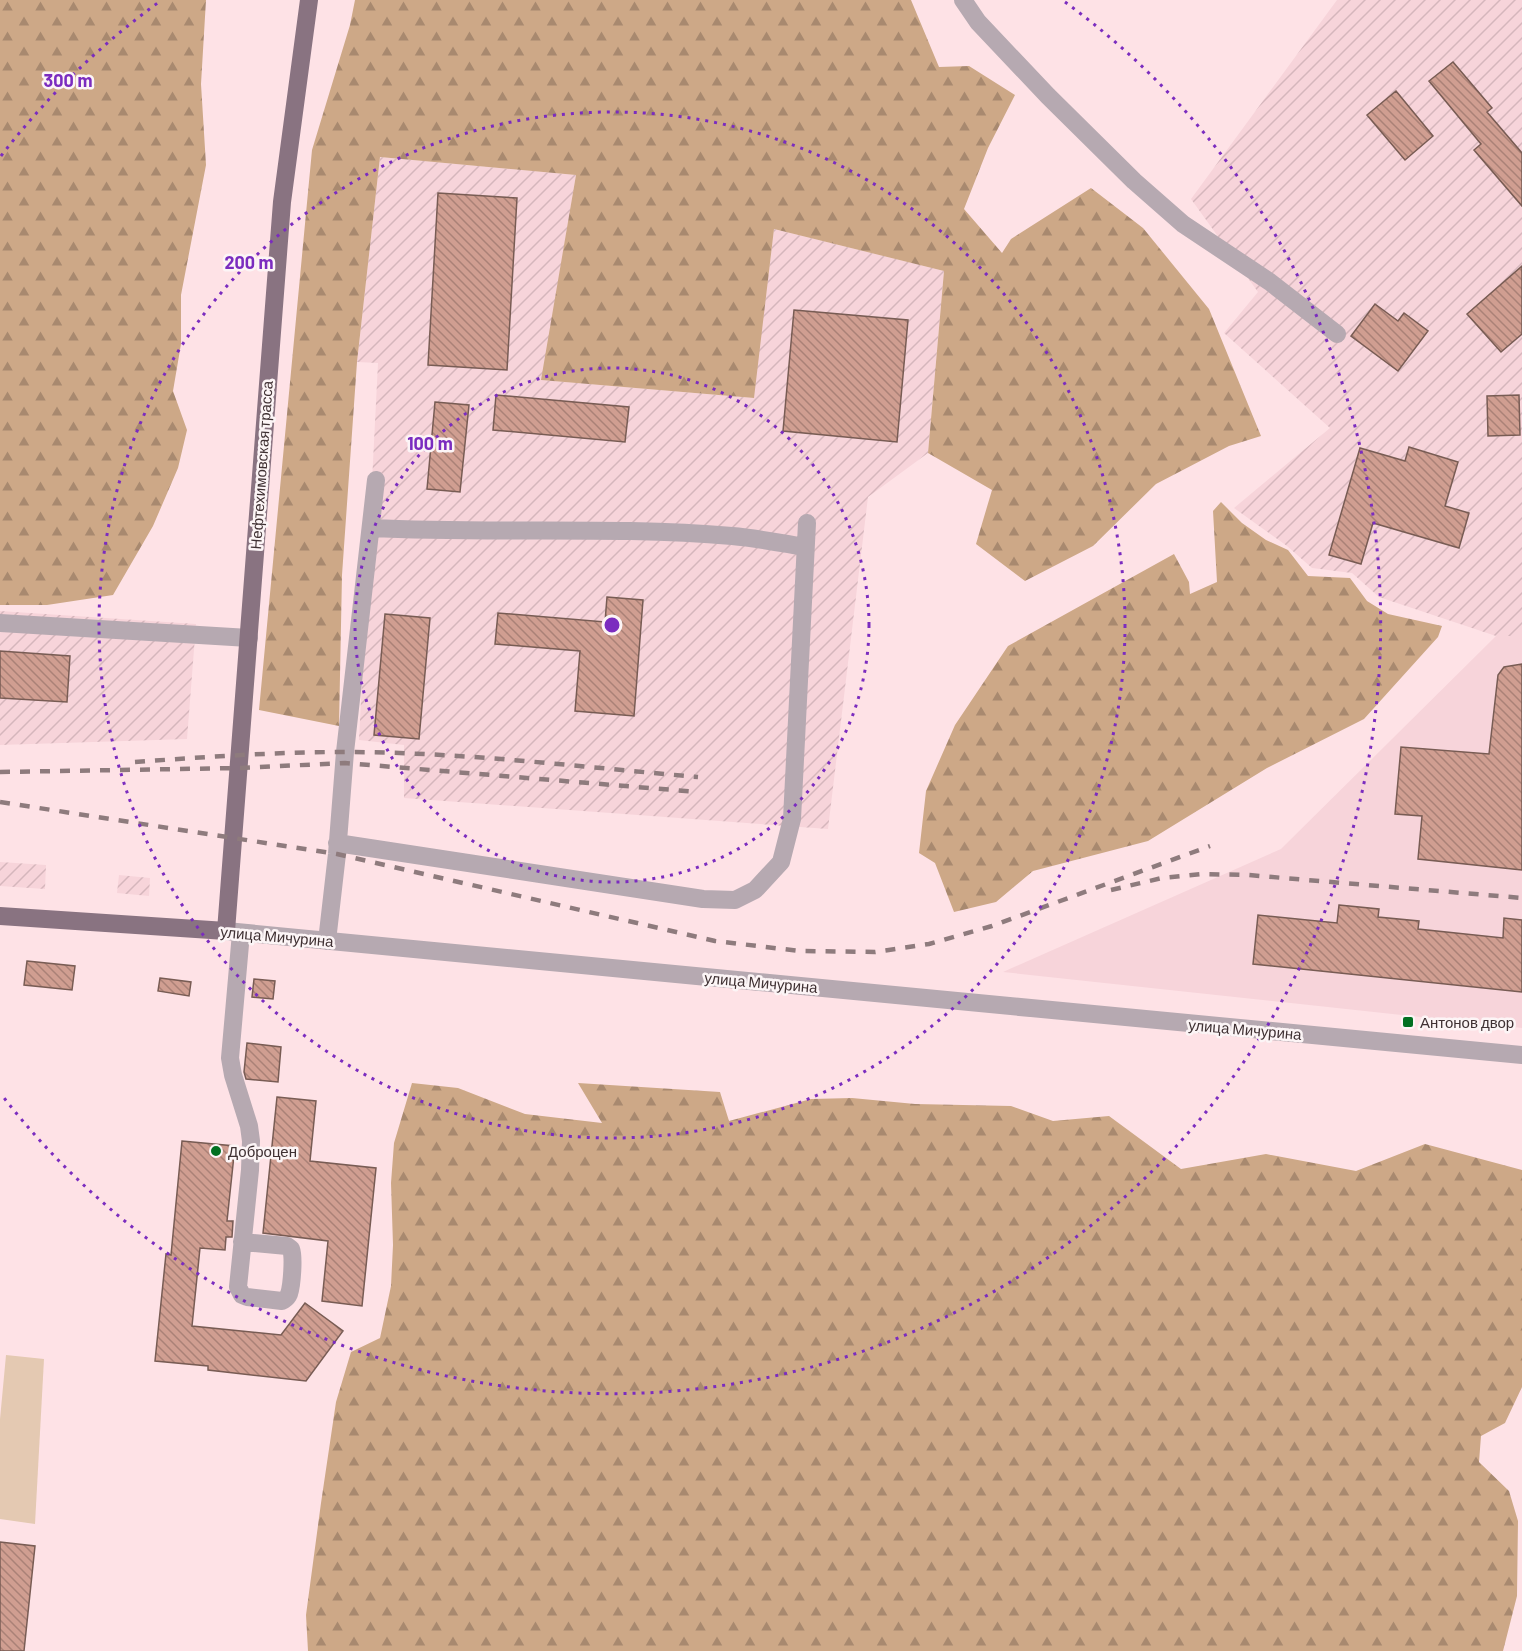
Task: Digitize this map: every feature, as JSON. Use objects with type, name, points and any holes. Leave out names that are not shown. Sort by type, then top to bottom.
[{"type":"main road","name":"Нефтехимовская трасса","points":[[233,932],[249,638],[282,202],[309,0]]},
{"type":"main road","name":"улица Мичурина","points":[[0,915],[233,932]]},
{"type":"street","points":[[963,0],[978,22],[1048,96],[1134,181],[1183,224],[1270,282],[1336,334]]},
{"type":"street","points":[[327,941],[345,752],[376,480]]},
{"type":"street","points":[[337,843],[703,899],[735,900],[756,890],[781,862],[792,819],[807,523]]},
{"type":"street","points":[[372,528],[446,532],[588,530],[723,535],[804,547]]},
{"type":"street","points":[[0,623],[249,638]]},
{"type":"street","points":[[233,932],[231,1066],[249,1126],[250,1141],[242,1242]]},
{"type":"street","name":"улица Мичурина","points":[[233,932],[1522,1055]]},
{"type":"shaded area","points":[[1337,0],[1522,0],[1522,636],[1496,636],[1379,597],[1352,573],[1312,568],[1287,546],[1234,508],[1330,428],[1224,333],[1258,292],[1191,199]]},
{"type":"shaded area","points":[[380,157],[576,175],[542,380],[753,398],[774,229],[944,271],[928,453],[868,497],[828,829],[404,798],[404,745],[359,740],[378,363],[357,362]]},
{"type":"shaded area","points":[[0,611],[196,624],[187,739],[0,745]]},
{"type":"shaded area","points":[[1496,636],[1522,636],[1522,1028],[1003,972],[1281,849]]},
{"type":"shaded area","points":[[0,862],[46,865],[45,889],[0,886]]},
{"type":"shaded area","points":[[119,875],[150,878],[149,896],[117,893]]},
{"type":"shaded area","points":[[6,1355],[44,1359],[35,1524],[0,1519],[0,1419]]},
{"type":"green space","points":[[0,0],[206,0],[201,84],[206,165],[181,295],[181,344],[173,391],[187,430],[178,468],[153,526],[113,595],[47,605],[0,605]]},
{"type":"green space","points":[[355,0],[911,0],[939,67],[969,66],[1015,95],[988,148],[964,209],[1002,253],[1011,239],[1091,188],[1143,228],[1209,309],[1261,436],[1229,446],[1156,484],[1093,546],[1025,581],[976,544],[992,490],[928,453],[944,271],[774,229],[754,398],[541,380],[576,175],[380,157],[357,362],[342,575],[339,726],[259,710],[312,150],[350,25]]},
{"type":"green space","points":[[1221,502],[1242,523],[1266,540],[1288,550],[1308,576],[1350,578],[1367,601],[1388,614],[1442,626],[1438,637],[1364,719],[1267,768],[1148,841],[1033,871],[996,902],[954,912],[935,863],[919,853],[926,791],[955,725],[1008,646],[1174,554],[1189,582],[1190,594],[1217,582],[1213,511]]},
{"type":"green space","points":[[412,1083],[458,1088],[525,1114],[602,1123],[578,1083],[720,1092],[729,1121],[811,1099],[852,1098],[915,1104],[1011,1106],[1053,1121],[1109,1116],[1181,1169],[1266,1154],[1356,1171],[1425,1144],[1522,1170],[1522,1387],[1505,1423],[1481,1436],[1479,1462],[1509,1491],[1518,1521],[1517,1596],[1503,1651],[308,1651],[306,1615],[336,1402],[351,1352],[380,1338],[391,1286],[393,1245],[391,1183],[394,1143]]},
{"type":"building","points":[[1453,62],[1492,108],[1487,112],[1522,153],[1522,206],[1474,150],[1481,144],[1429,81]]},
{"type":"building","points":[[1396,91],[1433,136],[1405,160],[1367,115]]},
{"type":"building","points":[[438,193],[517,198],[507,370],[428,365]]},
{"type":"building","points":[[1522,266],[1522,334],[1501,352],[1467,314]]},
{"type":"building","points":[[1375,304],[1398,321],[1404,313],[1428,331],[1398,371],[1351,336]]},
{"type":"building","points":[[794,310],[908,320],[897,442],[783,431]]},
{"type":"building","points":[[496,395],[629,407],[625,442],[493,430]]},
{"type":"building","points":[[1519,395],[1520,435],[1488,436],[1487,396]]},
{"type":"building","points":[[435,402],[469,405],[460,492],[427,489]]},
{"type":"building","points":[[1409,447],[1458,462],[1445,506],[1469,513],[1459,548],[1373,523],[1361,564],[1329,555],[1360,448],[1405,461]]},
{"type":"building","points":[[607,597],[643,600],[634,716],[575,711],[580,651],[495,644],[498,613],[605,622]]},
{"type":"building","points":[[385,614],[430,618],[419,739],[374,735]]},
{"type":"building","points":[[0,651],[70,656],[67,702],[0,698]]},
{"type":"building","points":[[1522,664],[1522,870],[1418,859],[1422,816],[1395,814],[1401,747],[1489,754],[1498,675],[1504,667]]},
{"type":"building","points":[[1339,905],[1379,909],[1378,917],[1419,921],[1418,929],[1503,938],[1504,918],[1522,920],[1522,992],[1253,964],[1258,915],[1337,923]]},
{"type":"building","points":[[27,961],[75,966],[72,990],[24,985]]},
{"type":"building","points":[[160,978],[191,982],[189,996],[158,991]]},
{"type":"building","points":[[254,979],[275,981],[273,999],[252,997]]},
{"type":"building","points":[[247,1043],[281,1047],[278,1082],[246,1079],[244,1072]]},
{"type":"building","points":[[277,1097],[316,1101],[310,1161],[376,1168],[362,1306],[322,1301],[328,1241],[263,1233]]},
{"type":"building","points":[[182,1141],[235,1146],[227,1221],[233,1221],[232,1237],[226,1237],[225,1250],[200,1248],[192,1326],[281,1335],[305,1303],[343,1331],[306,1381],[208,1370],[208,1366],[155,1361],[166,1254],[171,1255]]},
{"type":"building","points":[[0,1542],[35,1546],[24,1651],[0,1651]]},
{"type":"railway","points":[[135,762],[292,753],[433,754],[698,777]]},
{"type":"railway","points":[[0,772],[239,768],[345,763],[698,792]]},
{"type":"railway","points":[[0,802],[337,854],[715,941],[800,951],[875,952],[929,944],[992,926],[1210,846]]},
{"type":"railway","points":[[1111,890],[1162,878],[1201,874],[1248,875],[1522,898]]},
{"type":"place","name":"Антонов двор","points":[[1408,1022]]},
{"type":"place","name":"Доброцен","points":[[216,1151]]}]
